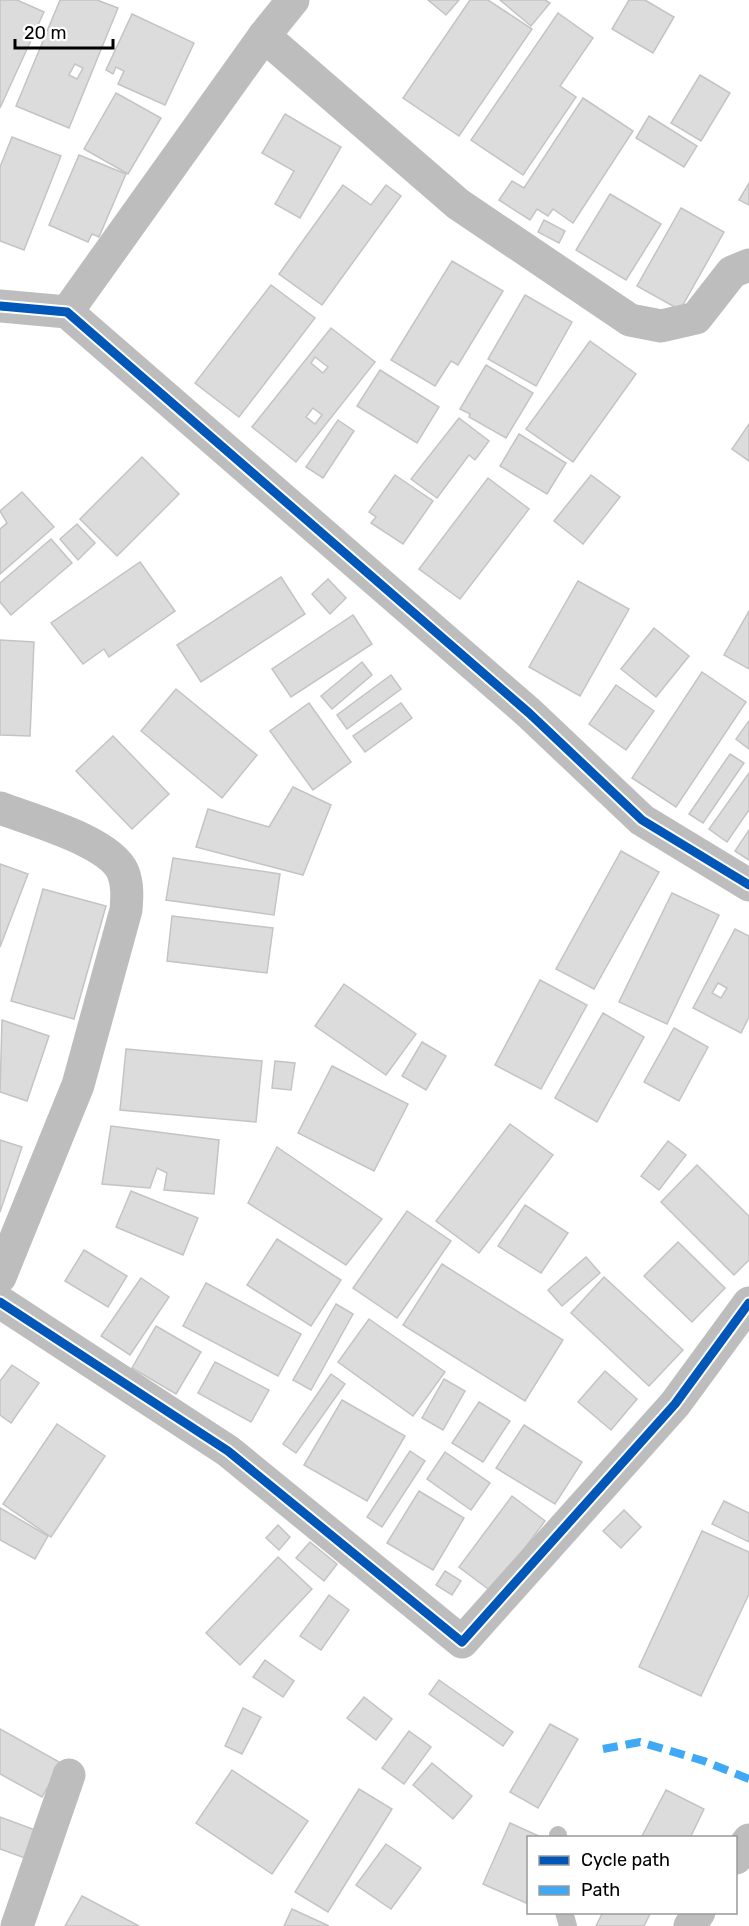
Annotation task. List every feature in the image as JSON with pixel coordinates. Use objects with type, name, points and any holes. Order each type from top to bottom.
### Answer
[{"type":"street","points":[[66,312],[264,36],[293,0]]},
{"type":"street","points":[[264,36],[458,204],[630,320],[661,326],[696,318],[732,272],[749,265]]},
{"type":"street","points":[[0,306],[66,312],[530,713],[642,820],[749,885]]},
{"type":"street","points":[[0,808],[92,844],[111,858],[123,871],[127,889],[126,910],[78,1084],[0,1277]]},
{"type":"street","points":[[0,1302],[228,1451],[462,1642],[675,1404],[749,1303]]},
{"type":"street","points":[[17,1926],[69,1776]]},
{"type":"street","points":[[737,1855],[749,1840]]},
{"type":"building","points":[[0,0],[17,0],[44,12],[0,108]]},
{"type":"building","points":[[60,0],[97,0],[118,8],[69,128],[16,106]],"holes":[[[75,64],[83,68],[77,79],[69,75]]]},
{"type":"building","points":[[428,0],[459,0],[446,15]]},
{"type":"building","points":[[470,0],[488,0],[532,29],[459,136],[403,98]]},
{"type":"building","points":[[500,0],[545,0],[550,3],[531,26]]},
{"type":"building","points":[[629,0],[645,0],[674,17],[653,53],[612,29]]},
{"type":"building","points":[[558,13],[593,38],[560,86],[576,97],[523,175],[471,140]]},
{"type":"building","points":[[132,14],[194,43],[165,105],[118,84],[124,71],[116,67],[113,74],[106,70]]},
{"type":"building","points":[[700,75],[730,93],[701,141],[671,123]]},
{"type":"building","points":[[116,93],[161,118],[128,174],[84,149]]},
{"type":"building","points":[[583,98],[633,131],[573,223],[553,209],[548,216],[537,209],[530,220],[499,200],[512,181],[524,188]]},
{"type":"building","points":[[285,114],[341,147],[300,218],[275,204],[294,171],[262,153]]},
{"type":"building","points":[[649,116],[697,146],[684,167],[636,138]]},
{"type":"building","points":[[12,137],[61,156],[24,250],[0,241],[0,167]]},
{"type":"building","points":[[79,155],[126,174],[99,237],[92,234],[88,242],[49,225]]},
{"type":"building","points":[[749,183],[749,205],[739,200]]},
{"type":"building","points":[[343,185],[371,205],[386,185],[401,196],[322,305],[279,274]]},
{"type":"building","points":[[610,194],[661,224],[626,280],[576,250]]},
{"type":"building","points":[[681,208],[724,232],[680,310],[637,286]]},
{"type":"building","points":[[544,220],[565,231],[559,243],[538,232]]},
{"type":"building","points":[[452,261],[503,291],[458,365],[451,361],[435,386],[391,360]]},
{"type":"building","points":[[271,285],[315,318],[239,417],[195,383]]},
{"type":"building","points":[[525,295],[572,322],[536,386],[488,359]]},
{"type":"building","points":[[331,328],[375,362],[296,462],[252,427]],"holes":[[[315,357],[328,367],[323,373],[311,363]],[[313,408],[322,415],[315,424],[306,417]]]},
{"type":"building","points":[[590,341],[636,374],[573,462],[526,429]]},
{"type":"building","points":[[486,365],[533,393],[506,438],[469,417],[470,414],[460,409]]},
{"type":"building","points":[[380,370],[439,407],[417,443],[357,406]]},
{"type":"building","points":[[459,418],[489,441],[475,460],[469,455],[437,498],[411,479]]},
{"type":"building","points":[[338,420],[354,431],[323,478],[306,467]]},
{"type":"building","points":[[749,424],[749,461],[732,449]]},
{"type":"building","points":[[519,434],[566,463],[547,494],[500,466]]},
{"type":"building","points":[[142,457],[179,494],[117,556],[80,519]]},
{"type":"building","points":[[395,475],[433,501],[403,544],[371,523],[376,517],[369,512]]},
{"type":"building","points":[[591,475],[620,497],[583,544],[554,521]]},
{"type":"building","points":[[488,478],[529,509],[460,599],[419,569]]},
{"type":"building","points":[[22,492],[54,527],[0,574],[0,529],[7,523],[0,511]]},
{"type":"building","points":[[77,524],[95,543],[78,560],[60,539]]},
{"type":"building","points":[[51,539],[72,563],[11,615],[0,602],[0,583]]},
{"type":"building","points":[[140,562],[175,611],[109,657],[104,649],[83,664],[51,623]]},
{"type":"building","points":[[281,577],[305,614],[201,682],[177,645]]},
{"type":"building","points":[[328,579],[346,598],[330,614],[312,594]]},
{"type":"building","points":[[578,581],[629,609],[580,696],[529,667]]},
{"type":"building","points":[[749,611],[749,669],[724,655]]},
{"type":"building","points":[[353,615],[372,644],[291,697],[272,669]]},
{"type":"building","points":[[654,628],[689,656],[656,697],[621,669]]},
{"type":"building","points":[[0,640],[34,642],[30,736],[0,735]]},
{"type":"building","points":[[362,662],[372,675],[332,709],[321,696]]},
{"type":"building","points":[[702,672],[746,702],[676,807],[632,778]]},
{"type":"building","points":[[391,675],[401,689],[347,729],[337,715]]},
{"type":"building","points":[[616,685],[654,711],[626,750],[589,724]]},
{"type":"building","points":[[176,689],[257,755],[222,798],[141,731]]},
{"type":"building","points":[[309,703],[351,762],[313,790],[270,731]]},
{"type":"building","points":[[401,703],[412,718],[365,752],[353,736]]},
{"type":"building","points":[[749,721],[749,749],[736,739]]},
{"type":"building","points":[[113,736],[169,794],[132,829],[76,771]]},
{"type":"building","points":[[730,754],[744,763],[703,823],[689,814]]},
{"type":"building","points":[[749,773],[749,810],[727,842],[709,829]]},
{"type":"building","points":[[293,787],[331,805],[303,875],[196,847],[208,809],[269,827]]},
{"type":"building","points":[[749,830],[749,860],[735,851]]},
{"type":"building","points":[[621,851],[659,872],[594,989],[556,969]]},
{"type":"building","points":[[173,858],[280,874],[274,915],[166,900]]},
{"type":"building","points":[[0,864],[28,874],[0,947]]},
{"type":"building","points":[[43,889],[106,906],[74,1019],[11,1001]]},
{"type":"building","points":[[672,893],[719,915],[667,1024],[619,1002]]},
{"type":"building","points":[[172,916],[273,928],[267,973],[167,961]]},
{"type":"building","points":[[735,929],[749,936],[749,1017],[741,1033],[693,1008]],"holes":[[[718,983],[727,988],[721,998],[712,993]]]},
{"type":"building","points":[[540,980],[587,1005],[541,1089],[495,1065]]},
{"type":"building","points":[[344,984],[416,1034],[386,1075],[315,1026]]},
{"type":"building","points":[[603,1013],[644,1037],[597,1122],[555,1098]]},
{"type":"building","points":[[2,1020],[49,1036],[27,1101],[0,1092]]},
{"type":"building","points":[[674,1028],[708,1047],[679,1101],[644,1082]]},
{"type":"building","points":[[422,1042],[446,1056],[426,1090],[402,1076]]},
{"type":"building","points":[[126,1049],[262,1061],[256,1122],[120,1110]]},
{"type":"building","points":[[275,1061],[295,1063],[291,1090],[272,1088]]},
{"type":"building","points":[[332,1066],[408,1104],[374,1171],[298,1133]]},
{"type":"building","points":[[510,1124],[553,1155],[479,1253],[436,1221]]},
{"type":"building","points":[[111,1126],[219,1140],[214,1194],[164,1190],[167,1173],[157,1168],[150,1188],[102,1184]]},
{"type":"building","points":[[0,1140],[22,1147],[0,1212]]},
{"type":"building","points":[[668,1141],[686,1155],[659,1190],[641,1176]]},
{"type":"building","points":[[277,1147],[382,1219],[346,1265],[248,1203]]},
{"type":"building","points":[[697,1165],[749,1216],[749,1260],[734,1275],[661,1202]]},
{"type":"building","points":[[131,1191],[198,1218],[183,1255],[116,1227]]},
{"type":"building","points":[[525,1205],[568,1233],[541,1273],[498,1246]]},
{"type":"building","points":[[407,1211],[451,1241],[397,1318],[353,1288]]},
{"type":"building","points":[[277,1239],[341,1280],[311,1326],[247,1285]]},
{"type":"building","points":[[678,1242],[725,1288],[692,1322],[644,1276]]},
{"type":"building","points":[[84,1250],[127,1276],[108,1307],[65,1281]]},
{"type":"building","points":[[586,1257],[600,1273],[562,1306],[548,1290]]},
{"type":"building","points":[[442,1264],[563,1340],[525,1401],[403,1325]]},
{"type":"building","points":[[604,1277],[683,1350],[649,1386],[571,1313]]},
{"type":"building","points":[[141,1278],[169,1297],[130,1355],[101,1336]]},
{"type":"building","points":[[206,1283],[301,1334],[278,1376],[183,1326]]},
{"type":"building","points":[[336,1304],[353,1314],[311,1390],[293,1380]]},
{"type":"building","points":[[369,1319],[445,1372],[413,1416],[338,1362]]},
{"type":"building","points":[[156,1326],[201,1352],[176,1394],[132,1368]]},
{"type":"building","points":[[215,1362],[269,1390],[251,1422],[198,1393]]},
{"type":"building","points":[[12,1365],[39,1383],[11,1423],[0,1415],[0,1381]]},
{"type":"building","points":[[605,1371],[637,1399],[611,1430],[578,1402]]},
{"type":"building","points":[[331,1374],[345,1384],[296,1453],[283,1444]]},
{"type":"building","points":[[444,1379],[465,1391],[443,1430],[422,1418]]},
{"type":"building","points":[[342,1400],[405,1436],[367,1501],[304,1465]]},
{"type":"building","points":[[479,1402],[510,1421],[483,1462],[452,1443]]},
{"type":"building","points":[[57,1424],[105,1456],[51,1537],[3,1504]]},
{"type":"building","points":[[524,1425],[582,1462],[555,1504],[496,1468]]},
{"type":"building","points":[[410,1451],[425,1461],[382,1527],[367,1517]]},
{"type":"building","points":[[445,1452],[490,1483],[471,1510],[427,1479]]},
{"type":"building","points":[[419,1491],[464,1518],[433,1570],[387,1543]]},
{"type":"building","points":[[512,1496],[545,1521],[492,1592],[459,1567]]},
{"type":"building","points":[[724,1501],[749,1513],[749,1542],[712,1524]]},
{"type":"building","points":[[0,1508],[48,1536],[35,1559],[0,1540]]},
{"type":"building","points":[[624,1510],[641,1527],[621,1548],[603,1531]]},
{"type":"building","points":[[278,1525],[290,1537],[279,1550],[266,1538]]},
{"type":"building","points":[[702,1531],[749,1552],[749,1594],[701,1696],[639,1667]]},
{"type":"building","points":[[310,1542],[337,1564],[324,1581],[296,1558]]},
{"type":"building","points":[[278,1557],[312,1589],[240,1665],[206,1633]]},
{"type":"building","points":[[445,1571],[461,1581],[452,1595],[436,1585]]},
{"type":"building","points":[[329,1595],[349,1610],[321,1650],[300,1636]]},
{"type":"building","points":[[265,1660],[294,1681],[283,1697],[253,1677]]},
{"type":"building","points":[[439,1680],[513,1732],[503,1746],[429,1694]]},
{"type":"building","points":[[364,1697],[392,1719],[376,1740],[347,1718]]},
{"type":"building","points":[[243,1708],[261,1717],[242,1754],[225,1746]]},
{"type":"building","points":[[550,1724],[578,1739],[538,1808],[510,1792]]},
{"type":"building","points":[[0,1729],[61,1763],[42,1797],[0,1774]]},
{"type":"building","points":[[409,1731],[431,1747],[404,1784],[382,1768]]},
{"type":"building","points":[[432,1763],[472,1796],[453,1819],[413,1785]]},
{"type":"building","points":[[232,1770],[308,1821],[272,1874],[196,1823]]},
{"type":"building","points":[[359,1789],[392,1809],[328,1912],[295,1892]]},
{"type":"building","points":[[666,1790],[704,1809],[691,1836],[642,1836]]},
{"type":"building","points":[[0,1817],[35,1830],[25,1858],[0,1849]]},
{"type":"building","points":[[510,1823],[539,1836],[527,1836],[526,1903],[483,1884]]},
{"type":"building","points":[[386,1844],[421,1868],[391,1909],[356,1885]]},
{"type":"building","points":[[82,1896],[139,1926],[65,1926]]},
{"type":"building","points":[[292,1909],[329,1926],[284,1926]]},
{"type":"building","points":[[602,1914],[650,1914],[644,1926],[596,1926]]},
{"type":"marked path","points":[[603,1749],[640,1742],[704,1761],[749,1779]]},
{"type":"cycle path","points":[[0,306],[67,312],[529,713],[642,820],[749,885]]},
{"type":"cycle path","points":[[0,1302],[228,1451],[462,1642],[675,1404],[749,1303]]}]
